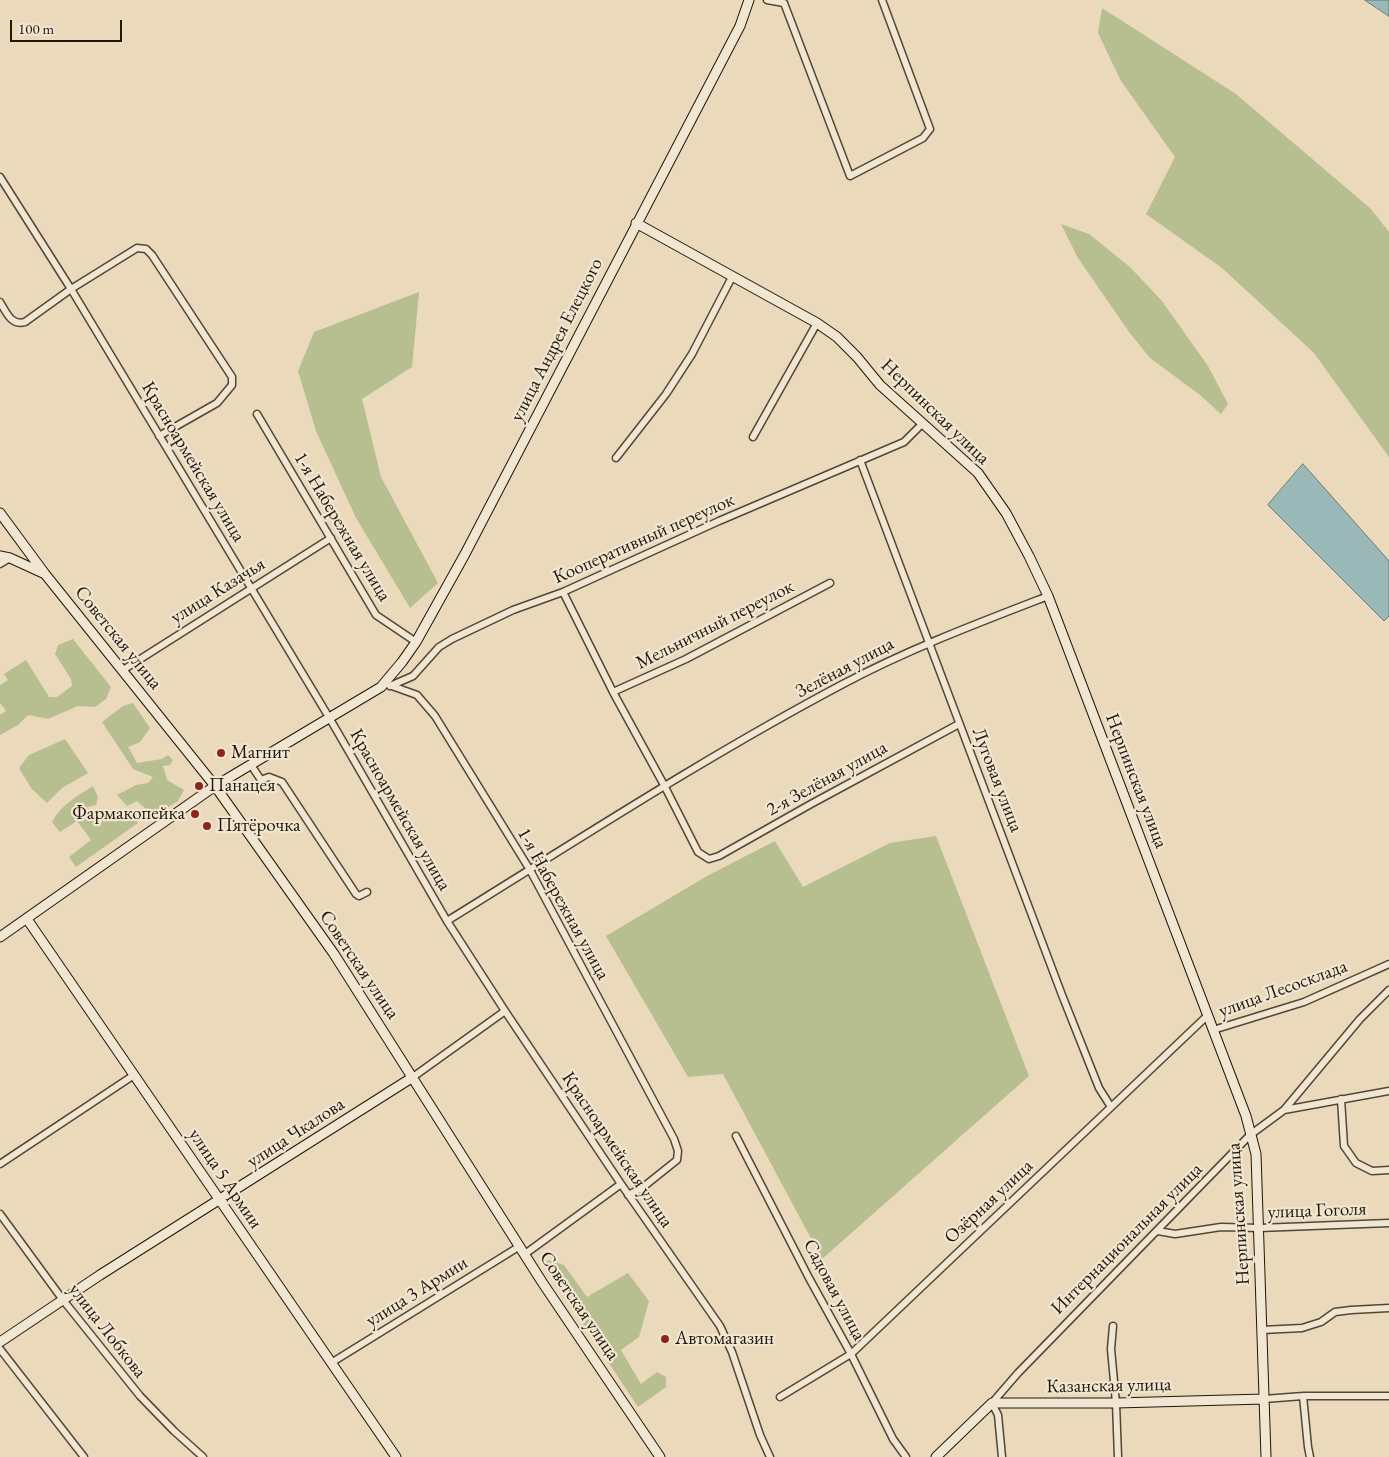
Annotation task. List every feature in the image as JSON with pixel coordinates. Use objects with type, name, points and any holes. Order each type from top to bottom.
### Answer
[{"type":"main road","name":"улица Андрея Елецкого","points":[[0,936],[27,919],[215,786],[381,687],[402,662],[416,642],[465,554],[740,26],[749,0]]},
{"type":"main road","name":"Нерпинская улица","points":[[636,223],[817,323],[837,337],[880,384],[953,449],[978,474],[1006,513],[1029,556],[1048,596],[1208,1015],[1246,1116],[1256,1154],[1266,1457]]},
{"type":"main road","name":"Советская улица","points":[[0,514],[215,786],[334,954],[522,1250],[660,1457]]},
{"type":"main road","points":[[0,556],[10,558],[46,574]]},
{"type":"main road","name":"улица 5 Армии","points":[[27,919],[396,1457]]},
{"type":"main road","name":"улица Чкалова","points":[[0,1342],[100,1275],[220,1201],[413,1077]]},
{"type":"main road","name":"Казанская улица","points":[[992,1404],[1264,1399]]},
{"type":"main road","points":[[936,1457],[992,1404]]},
{"type":"street","points":[[767,0],[784,3],[850,176],[923,138],[930,129],[882,0]]},
{"type":"street","name":"Красноармейская улица","points":[[0,177],[71,289],[330,719],[447,920],[628,1195],[720,1326],[732,1352],[760,1435],[770,1457]]},
{"type":"street","points":[[0,302],[14,322],[20,324],[37,315],[71,289],[137,248],[146,249],[152,255],[232,377],[232,385],[218,403],[159,436]]},
{"type":"street","points":[[616,458],[666,394],[692,354],[732,277]]},
{"type":"street","points":[[753,437],[817,323]]},
{"type":"street","name":"1-я Набережная улица","points":[[257,414],[376,615],[416,642]]},
{"type":"street","name":"Кооперативный переулок","points":[[381,687],[392,686],[412,676],[440,647],[452,639],[513,610],[563,592],[719,521],[904,442],[923,423]]},
{"type":"street","name":"Луговая улица","points":[[860,460],[1072,1020],[1099,1088],[1111,1107]]},
{"type":"street","name":"улица Казачья","points":[[123,670],[331,538]]},
{"type":"street","points":[[0,564],[10,558]]},
{"type":"street","name":"Мельничный переулок","points":[[613,692],[686,659],[830,583]]},
{"type":"street","points":[[563,592],[613,692],[664,785]]},
{"type":"street","name":"Зелёная улица","points":[[447,920],[664,785],[844,684],[930,642],[1048,596]]},
{"type":"street","name":"1-я Набережная улица","points":[[392,686],[417,696],[434,716],[530,870],[674,1139],[678,1152],[677,1160],[642,1188],[628,1195]]},
{"type":"street","name":"2-я Зелёная улица","points":[[664,785],[698,852],[709,859],[720,856],[811,804],[959,724]]},
{"type":"street","name":"Советская улица","points":[[252,765],[261,780],[269,777],[282,782],[356,894],[363,896],[368,892]]},
{"type":"street","name":"улица Лесосклада","points":[[1213,1030],[1304,1002],[1389,964]]},
{"type":"street","name":"Интернациональная улица","points":[[992,1404],[1018,1373],[1250,1135],[1284,1110],[1360,1019],[1389,990]]},
{"type":"street","name":"улица Чкалова","points":[[413,1077],[505,1010]]},
{"type":"street","name":"Озёрная улица","points":[[780,1397],[851,1354],[1208,1015]]},
{"type":"street","points":[[0,1164],[134,1075]]},
{"type":"street","points":[[1284,1110],[1389,1091]]},
{"type":"street","points":[[1341,1100],[1344,1146],[1356,1163],[1372,1171],[1389,1170]]},
{"type":"street","name":"Садовая улица","points":[[736,1136],[809,1278],[851,1354],[893,1439],[906,1457]]},
{"type":"street","name":"улица 3 Армии","points":[[331,1363],[522,1250],[621,1184]]},
{"type":"street","name":"улица Лобкова","points":[[0,1214],[63,1300],[140,1396],[174,1431],[204,1457]]},
{"type":"street","name":"улица Гоголя","points":[[1158,1231],[1175,1234],[1221,1227],[1258,1228],[1389,1223]]},
{"type":"street","points":[[1262,1330],[1302,1328],[1321,1322],[1335,1312],[1389,1308]]},
{"type":"street","points":[[1113,1326],[1111,1349],[1118,1457]]},
{"type":"street","points":[[0,1349],[84,1457]]},
{"type":"street","points":[[1303,1396],[1310,1457]]},
{"type":"street","name":"Казанская улица","points":[[1264,1399],[1303,1396],[1389,1396]]},
{"type":"street","points":[[992,1404],[998,1415],[1002,1457]]},
{"type":"green space","points":[[1102,8],[1236,94],[1371,209],[1389,232],[1389,457],[1314,353],[1222,268],[1146,214],[1175,157],[1121,81],[1098,33]]},
{"type":"green space","points":[[1061,224],[1089,234],[1130,267],[1162,301],[1208,366],[1228,404],[1221,414],[1200,395],[1150,358],[1129,332],[1078,258]]},
{"type":"green space","points":[[419,292],[412,367],[362,399],[381,477],[438,583],[410,608],[356,518],[316,431],[298,371],[314,332]]},
{"type":"green space","points":[[73,639],[111,687],[106,699],[95,707],[78,706],[48,719],[28,715],[18,725],[0,735],[0,715],[6,711],[0,703],[0,685],[8,680],[4,674],[26,660],[49,697],[57,697],[72,686],[71,679],[55,654],[58,645]]},
{"type":"green space","points":[[133,703],[150,728],[140,742],[128,747],[137,763],[162,759],[168,755],[173,760],[170,765],[163,766],[167,780],[184,790],[178,801],[154,816],[137,801],[127,806],[117,795],[136,785],[148,783],[153,777],[133,769],[102,722],[123,706]]},
{"type":"green space","points":[[65,739],[88,773],[62,788],[47,803],[31,788],[19,768],[29,755]]},
{"type":"green space","points":[[93,786],[98,797],[96,805],[87,807],[100,823],[119,809],[136,815],[138,823],[76,867],[69,857],[91,840],[77,821],[60,832],[52,822],[75,797]]},
{"type":"green space","points":[[936,836],[1029,1076],[822,1259],[723,1074],[688,1077],[606,936],[707,876],[775,841],[803,887],[890,843]]},
{"type":"green space","points":[[548,1260],[564,1265],[587,1297],[628,1273],[649,1301],[639,1337],[621,1350],[641,1384],[657,1372],[666,1377],[666,1387],[638,1407],[544,1265]]},
{"type":"water","points":[[1365,0],[1389,0],[1389,16]]},
{"type":"water","points":[[1303,464],[1389,561],[1389,616],[1384,621],[1268,505]]},
{"type":"place","name":"Магнит","points":[[221,753]]},
{"type":"place","name":"Панацея","points":[[199,786]]},
{"type":"place","name":"Фармакопейка","points":[[195,814]]},
{"type":"place","name":"Пятёрочка","points":[[207,826]]},
{"type":"place","name":"Автомагазин","points":[[665,1339]]}]
